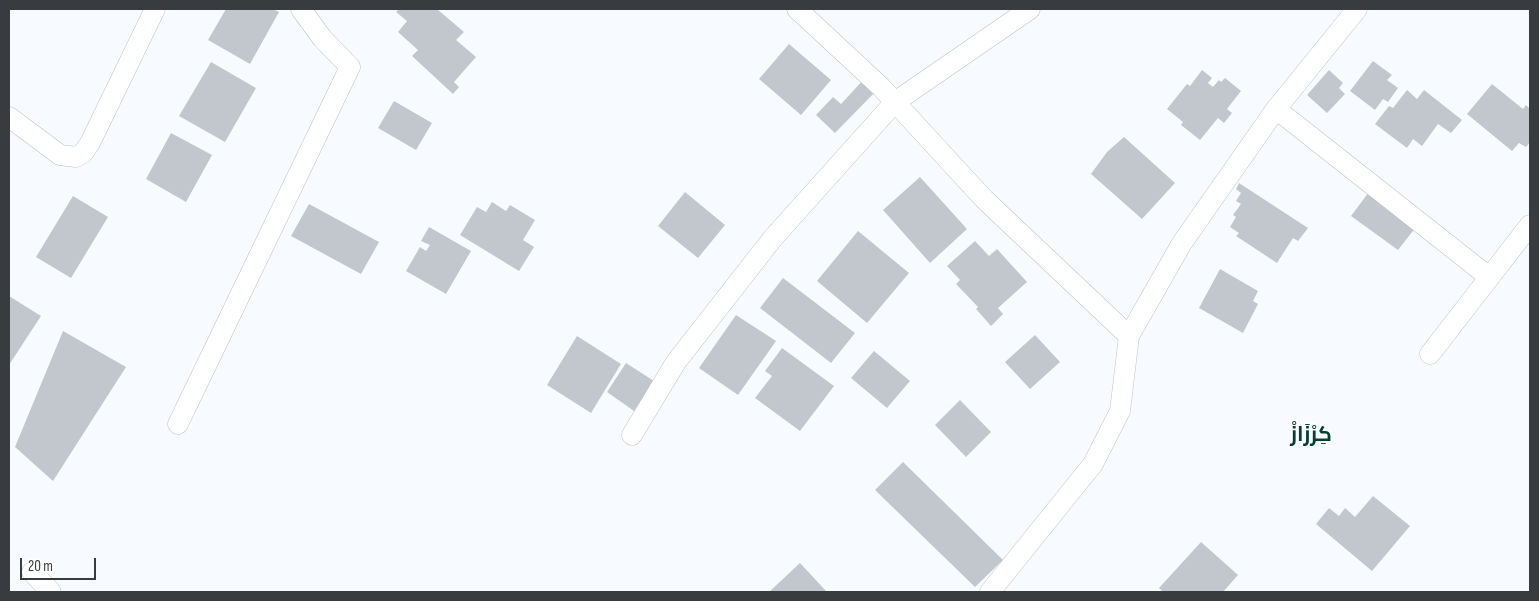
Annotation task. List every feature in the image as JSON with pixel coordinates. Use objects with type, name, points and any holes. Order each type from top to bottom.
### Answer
[{"type":"street","points":[[9,117],[60,155],[76,157],[83,153],[90,143],[155,9]]},
{"type":"street","points":[[178,424],[350,67],[322,38],[301,9]]},
{"type":"street","points":[[797,9],[881,87],[984,199],[1129,336]]},
{"type":"street","points":[[632,435],[676,362],[772,238],[895,102],[1030,9]]},
{"type":"street","points":[[990,592],[1092,464],[1120,411],[1129,336],[1182,243],[1276,109],[1357,9]]},
{"type":"street","points":[[1276,109],[1489,277]]},
{"type":"street","points":[[1430,354],[1530,225]]},
{"type":"street","points":[[32,572],[51,592]]},
{"type":"building","points":[[226,9],[273,9],[279,12],[250,64],[208,40]]},
{"type":"building","points":[[399,9],[437,9],[464,32],[456,40],[476,57],[454,82],[459,87],[453,94],[412,56],[418,50],[398,32],[407,21],[396,12]]},
{"type":"building","points":[[789,44],[831,80],[801,115],[759,79]]},
{"type":"building","points":[[1373,61],[1392,75],[1387,80],[1398,88],[1388,102],[1383,99],[1375,110],[1350,91]]},
{"type":"building","points":[[211,62],[256,88],[225,142],[179,116]]},
{"type":"building","points":[[1202,70],[1212,78],[1208,83],[1213,87],[1219,80],[1221,82],[1225,78],[1241,91],[1227,109],[1232,113],[1224,123],[1218,118],[1200,140],[1181,125],[1183,122],[1167,109],[1187,84],[1190,86]]},
{"type":"building","points":[[1329,70],[1343,83],[1339,88],[1345,94],[1327,113],[1307,95]]},
{"type":"building","points":[[865,78],[877,90],[835,133],[816,115],[833,97],[841,104]]},
{"type":"building","points":[[1492,84],[1523,109],[1526,105],[1530,109],[1530,142],[1526,147],[1519,143],[1512,151],[1467,114]]},
{"type":"building","points":[[1407,90],[1417,99],[1424,90],[1462,120],[1451,133],[1438,124],[1422,146],[1413,139],[1407,148],[1375,124],[1389,106],[1393,108]]},
{"type":"building","points":[[394,101],[432,123],[416,150],[378,128]]},
{"type":"building","points":[[171,133],[212,155],[186,202],[146,179]]},
{"type":"building","points":[[1124,137],[1175,183],[1142,219],[1091,174],[1107,152]]},
{"type":"building","points":[[920,177],[967,229],[930,263],[883,210]]},
{"type":"building","points":[[1239,183],[1308,228],[1298,241],[1293,238],[1277,263],[1236,236],[1239,233],[1230,227],[1236,217],[1233,215],[1241,204],[1236,201],[1241,193],[1236,189]]},
{"type":"building","points":[[685,192],[725,225],[698,258],[658,226]]},
{"type":"building","points":[[1369,192],[1416,227],[1398,250],[1351,216]]},
{"type":"building","points":[[73,196],[108,217],[71,278],[36,257]]},
{"type":"building","points":[[492,202],[506,211],[510,205],[535,220],[523,240],[534,247],[519,271],[460,235],[477,207],[486,212]]},
{"type":"building","points":[[309,204],[379,242],[361,274],[291,236]]},
{"type":"building","points":[[429,227],[471,251],[446,294],[406,271],[420,247],[426,251],[430,245],[421,241]]},
{"type":"building","points":[[858,231],[909,273],[867,323],[817,281]]},
{"type":"building","points":[[975,241],[989,256],[997,249],[1027,282],[998,308],[1003,314],[991,326],[976,309],[978,307],[956,284],[960,280],[947,266]]},
{"type":"building","points":[[1220,269],[1258,291],[1253,301],[1258,304],[1243,333],[1199,308]]},
{"type":"building","points":[[783,278],[855,333],[831,363],[760,308]]},
{"type":"building","points":[[9,296],[41,316],[9,365]]},
{"type":"building","points":[[736,315],[776,341],[738,395],[699,368]]},
{"type":"building","points":[[63,331],[126,367],[53,481],[15,447]]},
{"type":"building","points":[[1035,335],[1060,362],[1030,389],[1005,362]]},
{"type":"building","points":[[577,336],[621,364],[591,413],[547,385]]},
{"type":"building","points":[[782,348],[834,386],[800,431],[755,398],[772,376],[765,371]]},
{"type":"building","points":[[874,351],[910,381],[887,408],[851,378]]},
{"type":"building","points":[[626,363],[654,381],[634,411],[607,392]]},
{"type":"building","points":[[960,400],[991,432],[966,457],[935,425]]},
{"type":"building","points":[[903,462],[1003,560],[975,587],[875,490]]},
{"type":"building","points":[[1373,496],[1410,526],[1372,571],[1316,524],[1329,508],[1339,516],[1345,508],[1355,517]]},
{"type":"building","points":[[1201,542],[1238,575],[1223,592],[1163,592],[1159,588]]},
{"type":"building","points":[[800,563],[827,592],[769,592]]},
{"type":"district","name":"كِرْزَازْ","points":[[1311,436]]}]
